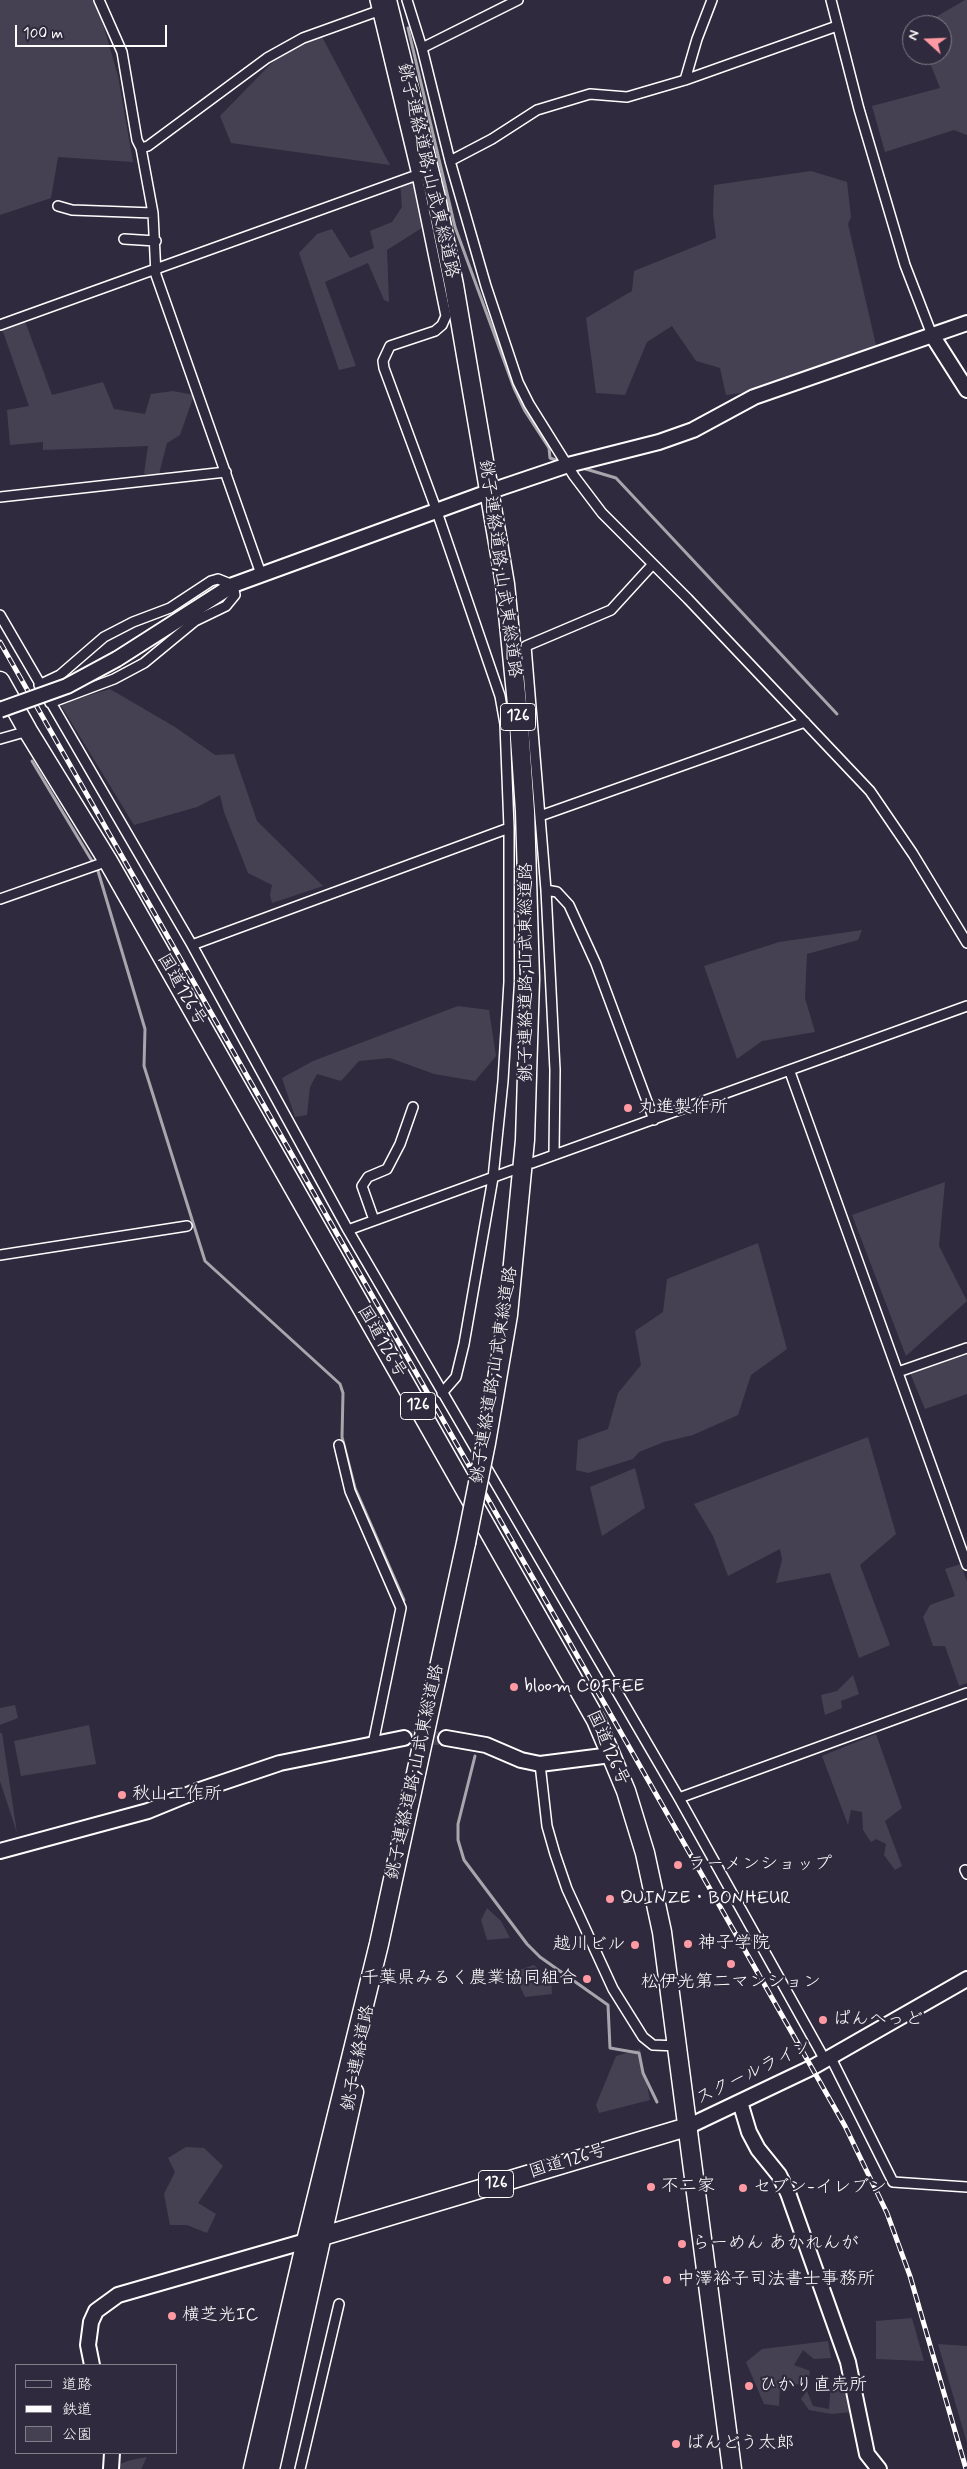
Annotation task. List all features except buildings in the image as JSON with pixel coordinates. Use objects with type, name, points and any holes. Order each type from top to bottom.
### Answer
[{"type":"highway","name":"銚子連絡道路;山武東総道路","points":[[379,1944],[466,1543],[486,1443],[508,1315],[525,1140],[530,979],[519,724],[505,584],[491,491],[436,198],[383,6]]},
{"type":"highway","name":"国道126号","points":[[0,681],[98,865],[596,1720],[612,1754],[626,1791],[654,1894],[678,2046],[732,2469]]},
{"type":"highway","name":"銚子連絡道路","points":[[314,2238],[379,1944]]},
{"type":"highway","name":"国道126号","points":[[314,2238],[687,2126]]},
{"type":"highway","name":"126","points":[[253,2469],[314,2238]]},
{"type":"highway","name":"126","points":[[270,2469],[314,2238]]},
{"type":"street","points":[[99,0],[122,52],[137,140],[141,148],[153,213],[156,269],[261,574]]},
{"type":"street","points":[[375,0],[383,6],[446,316],[442,326],[435,331],[390,346],[383,361],[500,696],[505,724],[509,828],[509,982],[503,1081],[493,1178],[464,1344],[456,1377],[442,1393]]},
{"type":"street","points":[[407,0],[422,48],[450,161],[486,286],[518,382],[540,424],[602,513],[870,791],[913,854],[967,943]]},
{"type":"street","points":[[422,48],[518,0]]},
{"type":"street","points":[[685,80],[697,39],[712,0]]},
{"type":"street","points":[[831,0],[905,265],[932,335],[967,390]]},
{"type":"street","points":[[141,148],[148,146],[274,54],[303,38],[383,6]]},
{"type":"street","points":[[450,161],[492,140],[537,110],[590,94],[627,97],[685,80],[837,26]]},
{"type":"street","points":[[0,325],[417,175]]},
{"type":"street","points":[[58,206],[72,210],[153,213]]},
{"type":"street","points":[[124,239],[156,241]]},
{"type":"street","points":[[0,710],[66,686],[117,659],[233,585],[436,509],[568,465],[659,442],[694,430],[754,397],[967,323]]},
{"type":"street","points":[[0,497],[226,472]]},
{"type":"street","points":[[554,1154],[554,1052],[546,890],[526,646],[611,610],[653,564]]},
{"type":"street","points":[[39,685],[60,675],[104,636],[133,622],[170,608],[211,581],[218,579],[233,585]]},
{"type":"street","points":[[50,703],[114,679],[144,663],[195,622],[226,606],[235,595],[233,585]]},
{"type":"street","points":[[0,615],[39,685],[192,944],[348,1230],[680,1798],[828,2058],[892,2182],[967,2187]]},
{"type":"street","points":[[540,816],[805,722]]},
{"type":"street","points":[[0,739],[28,731]]},
{"type":"street","points":[[192,944],[509,828]]},
{"type":"street","points":[[0,899],[98,865]]},
{"type":"street","points":[[546,890],[558,892],[569,905],[596,964],[654,1120]]},
{"type":"street","points":[[532,1164],[554,1154],[790,1072],[967,1006]]},
{"type":"street","points":[[790,1072],[967,1565]]},
{"type":"street","points":[[374,1220],[362,1186],[368,1177],[387,1169],[400,1144],[414,1107]]},
{"type":"street","points":[[348,1230],[513,1170]]},
{"type":"street","points":[[0,1255],[187,1226]]},
{"type":"street","points":[[898,1372],[967,1348]]},
{"type":"street","points":[[339,1444],[350,1491],[401,1608],[373,1744]]},
{"type":"street","points":[[680,1798],[967,1693]]},
{"type":"street","points":[[0,1851],[148,1811],[197,1791],[280,1763],[404,1738]]},
{"type":"street","points":[[446,1738],[486,1745],[521,1760],[540,1764],[612,1754]]},
{"type":"street","points":[[540,1764],[547,1826],[555,1854],[567,1889],[613,1989],[643,2037],[653,2045],[678,2046]]},
{"type":"street","name":"スクールライン","points":[[687,2126],[828,2058],[967,1979]]},
{"type":"street","points":[[740,2102],[749,2132],[758,2149],[779,2175],[788,2193],[848,2362],[867,2454],[879,2469]]},
{"type":"street","points":[[92,2364],[88,2345],[91,2322],[96,2311],[118,2295],[314,2238]]},
{"type":"street","points":[[300,2469],[339,2304]]},
{"type":"street","points":[[111,2469],[112,2454]]},
{"type":"green space","points":[[0,0],[96,0],[118,76],[133,162],[58,157],[51,198],[0,215]]},
{"type":"green space","points":[[967,0],[967,135],[954,130],[885,152],[872,106],[940,88],[931,65],[952,65],[952,15],[939,15]]},
{"type":"green space","points":[[302,32],[321,35],[390,165],[231,143],[220,116]]},
{"type":"green space","points":[[811,171],[847,182],[851,217],[848,224],[876,345],[755,391],[726,395],[720,368],[696,361],[672,326],[647,342],[625,395],[596,393],[586,318],[632,291],[634,271],[716,238],[713,214],[714,185]]},
{"type":"green space","points":[[427,175],[436,219],[387,250],[389,302],[384,300],[368,263],[325,282],[356,366],[339,370],[299,253],[317,234],[332,229],[350,258],[374,248],[370,231],[392,222],[402,207],[400,182]]},
{"type":"green space","points":[[25,321],[52,395],[103,382],[114,409],[145,414],[151,394],[173,391],[194,395],[180,435],[167,443],[159,474],[144,474],[148,446],[43,450],[43,442],[10,445],[7,410],[29,406],[2,329]]},
{"type":"green space","points":[[110,689],[175,727],[215,755],[234,754],[257,821],[323,886],[272,903],[270,895],[272,885],[248,873],[224,812],[220,795],[197,807],[134,825],[60,704]]},
{"type":"green space","points":[[862,930],[858,940],[807,954],[805,998],[815,1032],[762,1041],[737,1059],[704,966],[779,942]]},
{"type":"green space","points":[[458,1006],[489,1010],[496,1056],[475,1081],[434,1074],[390,1058],[359,1061],[341,1081],[317,1074],[310,1087],[307,1115],[295,1117],[282,1078],[313,1061]]},
{"type":"green space","points":[[945,1182],[939,1246],[967,1301],[906,1356],[852,1215]]},
{"type":"green space","points":[[758,1243],[787,1349],[751,1375],[738,1415],[693,1435],[664,1442],[639,1452],[633,1459],[588,1473],[576,1470],[578,1440],[608,1429],[618,1393],[641,1365],[635,1331],[663,1312],[667,1279]]},
{"type":"green space","points":[[967,1347],[967,1394],[925,1409],[908,1368]]},
{"type":"green space","points":[[868,1437],[896,1534],[860,1565],[890,1645],[859,1658],[830,1573],[776,1583],[782,1560],[780,1549],[728,1576],[713,1536],[694,1504]]},
{"type":"green space","points":[[635,1468],[645,1508],[602,1536],[590,1487]]},
{"type":"green space","points":[[961,1564],[967,1582],[967,1683],[959,1686],[945,1646],[933,1646],[923,1617],[930,1605],[955,1596],[945,1569]]},
{"type":"green space","points":[[853,1675],[859,1694],[841,1701],[842,1708],[825,1715],[821,1695],[837,1691]]},
{"type":"green space","points":[[15,1705],[18,1718],[0,1725],[0,1708]]},
{"type":"green space","points":[[89,1725],[96,1764],[21,1776],[14,1741]]},
{"type":"green space","points":[[0,1733],[2,1733],[17,1833],[0,1781]]},
{"type":"green space","points":[[876,1734],[902,1808],[885,1821],[902,1866],[895,1870],[884,1855],[886,1844],[876,1839],[871,1842],[863,1830],[862,1812],[851,1810],[848,1825],[822,1756]]},
{"type":"green space","points":[[487,1908],[501,1921],[510,1938],[487,1940],[481,1920]]},
{"type":"green space","points":[[534,1965],[551,1978],[552,1994],[525,1997],[513,1972]]},
{"type":"green space","points":[[640,2049],[650,2100],[599,2113],[596,2105],[616,2056]]},
{"type":"green space","points":[[186,2147],[204,2148],[223,2166],[198,2203],[216,2214],[207,2233],[187,2225],[170,2225],[164,2194],[175,2172],[168,2158]]},
{"type":"green space","points":[[912,2318],[924,2361],[876,2359],[876,2321]]},
{"type":"green space","points":[[828,2341],[831,2358],[814,2359],[803,2350],[794,2365],[810,2371],[808,2383],[780,2386],[779,2406],[764,2404],[746,2362],[762,2349]]},
{"type":"green space","points":[[938,2344],[967,2346],[967,2443]]},
{"type":"green space","points":[[841,2379],[852,2412],[832,2414],[809,2410],[801,2399],[807,2391],[813,2406],[829,2409],[831,2383]]},
{"type":"green space","points":[[147,2457],[141,2469],[116,2469],[117,2465]]},
{"type":"waterway","points":[[408,28],[455,227],[514,388],[525,411],[549,448],[550,458],[561,462]]},
{"type":"waterway","points":[[579,467],[616,478],[837,714]]},
{"type":"waterway","points":[[32,761],[98,871],[145,1029],[144,1066],[205,1261],[340,1384],[343,1393],[342,1437],[355,1488],[404,1600]]},
{"type":"waterway","points":[[475,1756],[458,1824],[458,1840],[464,1860],[527,1944],[540,1957],[608,2005],[610,2048],[639,2053],[643,2073],[657,2102]]},
{"type":"tunnel","points":[[404,1738],[446,1738]]},
{"type":"railway","points":[[0,642],[845,2126],[887,2213],[910,2276],[966,2469]]},
{"type":"place","name":"丸進製作所","points":[[628,1108]]},
{"type":"place","name":"bloom COFFEE","points":[[514,1687]]},
{"type":"place","name":"秋山工作所","points":[[122,1795]]},
{"type":"place","name":"ラーメンショップ","points":[[678,1865]]},
{"type":"place","name":"QUINZE・BONHEUR","points":[[610,1899]]},
{"type":"place","name":"神子学院","points":[[688,1944]]},
{"type":"place","name":"越川ビル","points":[[635,1945]]},
{"type":"place","name":"松伊光第二マンション","points":[[731,1964]]},
{"type":"place","name":"千葉県みるく農業協同組合","points":[[587,1979]]},
{"type":"place","name":"ぱんへっど","points":[[823,2020]]},
{"type":"place","name":"不二家","points":[[651,2187]]},
{"type":"place","name":"セブン-イレブン","points":[[743,2188]]},
{"type":"place","name":"らーめん あかれんが","points":[[682,2244]]},
{"type":"place","name":"中澤裕子司法書士事務所","points":[[667,2280]]},
{"type":"place","name":"横芝光IC","points":[[172,2316]]},
{"type":"place","name":"ひかり直売所","points":[[749,2386]]},
{"type":"place","name":"ばんどう太郎","points":[[676,2444]]}]
